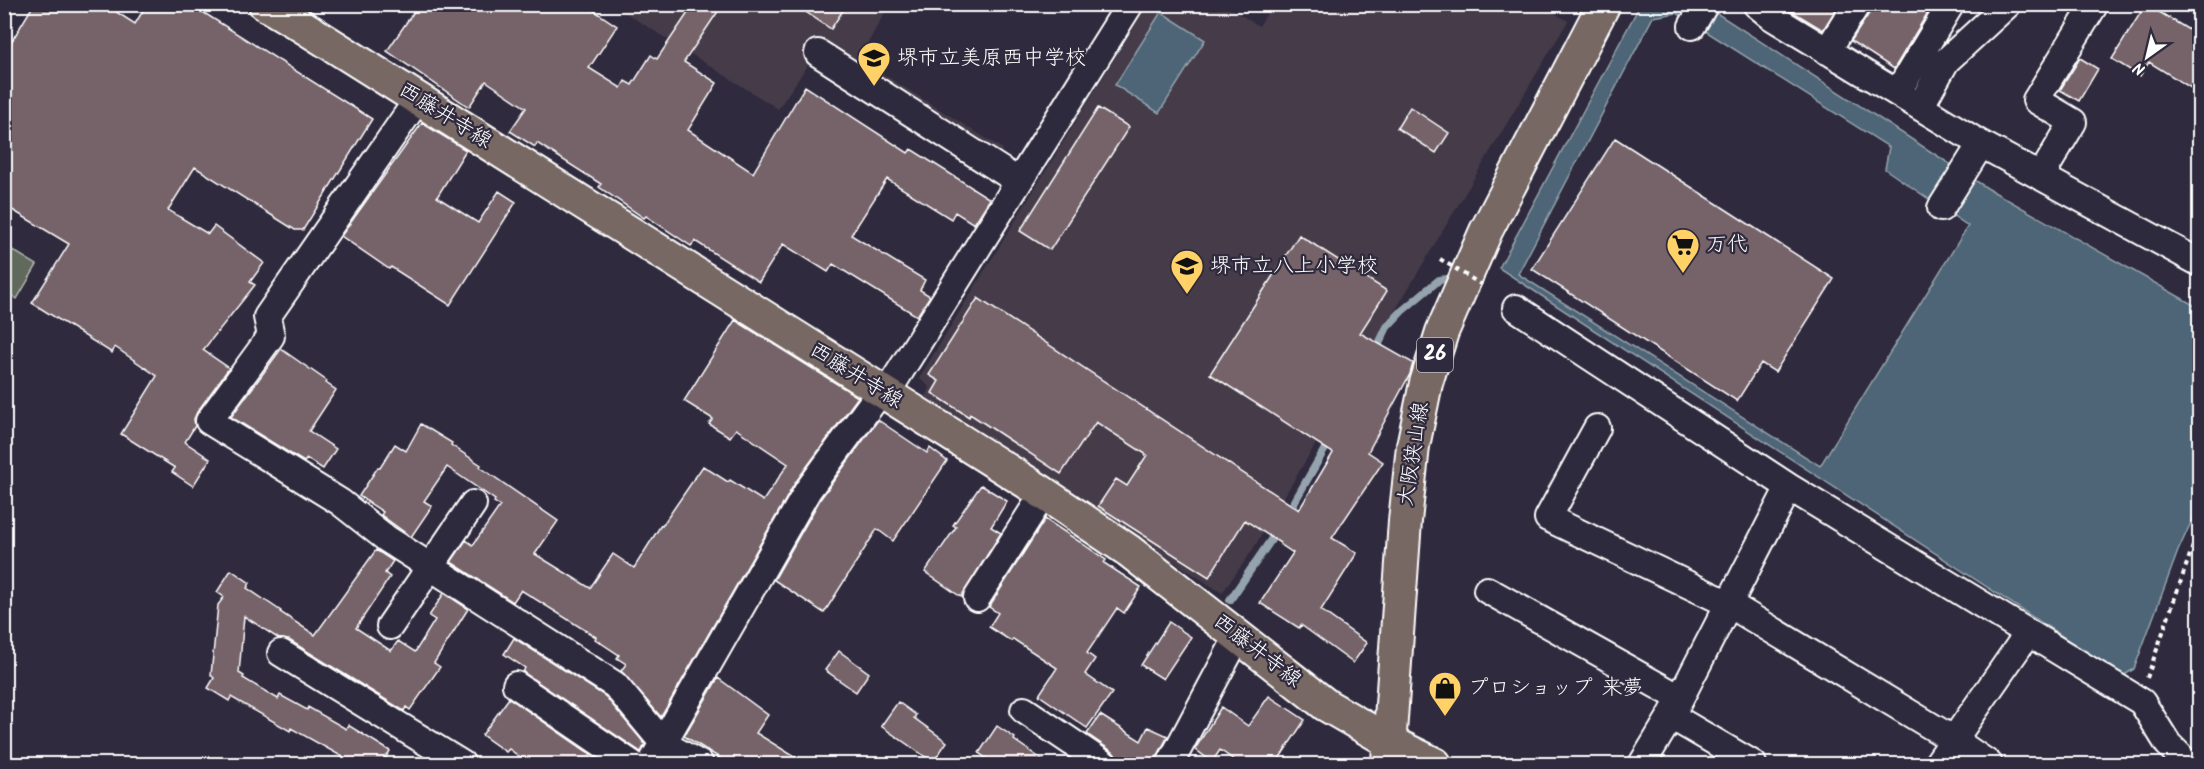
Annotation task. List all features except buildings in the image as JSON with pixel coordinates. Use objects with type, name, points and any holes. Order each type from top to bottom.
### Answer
[{"type":"main road","name":"西藤井寺線","points":[[265,4],[1044,493],[1129,551],[1389,753],[1435,765]]},
{"type":"main road","name":"大阪狭山線","points":[[1389,753],[1405,521],[1413,446],[1426,383],[1442,332],[1486,231],[1604,4]]},
{"type":"street","points":[[657,754],[808,490],[883,393],[1130,4]]},
{"type":"street","points":[[1756,4],[1772,17],[1982,144],[2199,262]]},
{"type":"street","points":[[1827,51],[1857,4]]},
{"type":"street","points":[[1897,93],[1950,4]]},
{"type":"street","points":[[1920,107],[1946,62],[2008,4]]},
{"type":"street","points":[[2041,176],[2073,122],[2036,100],[2095,4]]},
{"type":"street","points":[[818,53],[1018,181]]},
{"type":"street","points":[[418,99],[267,317],[271,336],[209,421],[340,502],[387,539],[615,685],[657,754],[700,765]]},
{"type":"street","points":[[1941,208],[1982,144]]},
{"type":"street","points":[[1516,308],[1789,487],[2142,702],[2168,744],[2188,765]]},
{"type":"street","points":[[1597,428],[1548,518],[1729,604],[1954,740],[1989,765]]},
{"type":"street","points":[[1642,765],[1676,707],[1789,487]]},
{"type":"street","points":[[976,598],[1044,493]]},
{"type":"street","points":[[390,626],[473,504]]},
{"type":"street","points":[[1486,590],[1676,707],[1753,765]]},
{"type":"street","points":[[1936,765],[2028,633]]},
{"type":"street","points":[[1170,765],[1238,636]]},
{"type":"street","points":[[281,653],[462,765]]},
{"type":"street","points":[[516,685],[632,765]]},
{"type":"street","points":[[1024,710],[1104,765]]},
{"type":"path","points":[[1440,259],[1485,287]]},
{"type":"path","points":[[2142,702],[2149,670],[2199,526]]},
{"type":"shaded area","name":"堺市立八上小学校","points":[[1273,4],[1541,5],[1568,21],[1250,554],[1222,593],[924,400],[930,388],[919,378],[1147,5],[1225,5],[1259,26]]},
{"type":"shaded area","name":"堺市立美原西中学校","points":[[613,5],[889,5],[859,59],[1003,149],[988,176],[808,65],[778,109]]},
{"type":"green space","points":[[4,245],[37,265],[17,299],[5,291]]},
{"type":"water","points":[[1640,5],[1704,5],[1987,188],[2199,308],[2199,505],[2178,551],[2134,669],[2123,676],[1499,268]],"holes":[[[1677,13],[1889,147],[1885,169],[1968,226],[1820,466],[1518,274],[1653,17]]]},
{"type":"water","points":[[1161,12],[1205,40],[1159,113],[1115,85]]},
{"type":"waterway","points":[[1375,352],[1387,327],[1402,311],[1439,280],[1448,279]]},
{"type":"waterway","points":[[1288,513],[1330,440]]},
{"type":"waterway","points":[[1230,600],[1277,531]]},
{"type":"place","name":"堺市立美原西中学校","points":[[874,87]]},
{"type":"place","name":"万代","points":[[1683,274]]},
{"type":"place","name":"堺市立八上小学校","points":[[1187,295]]},
{"type":"place","name":"プロショップ 来夢","points":[[1445,717]]}]
